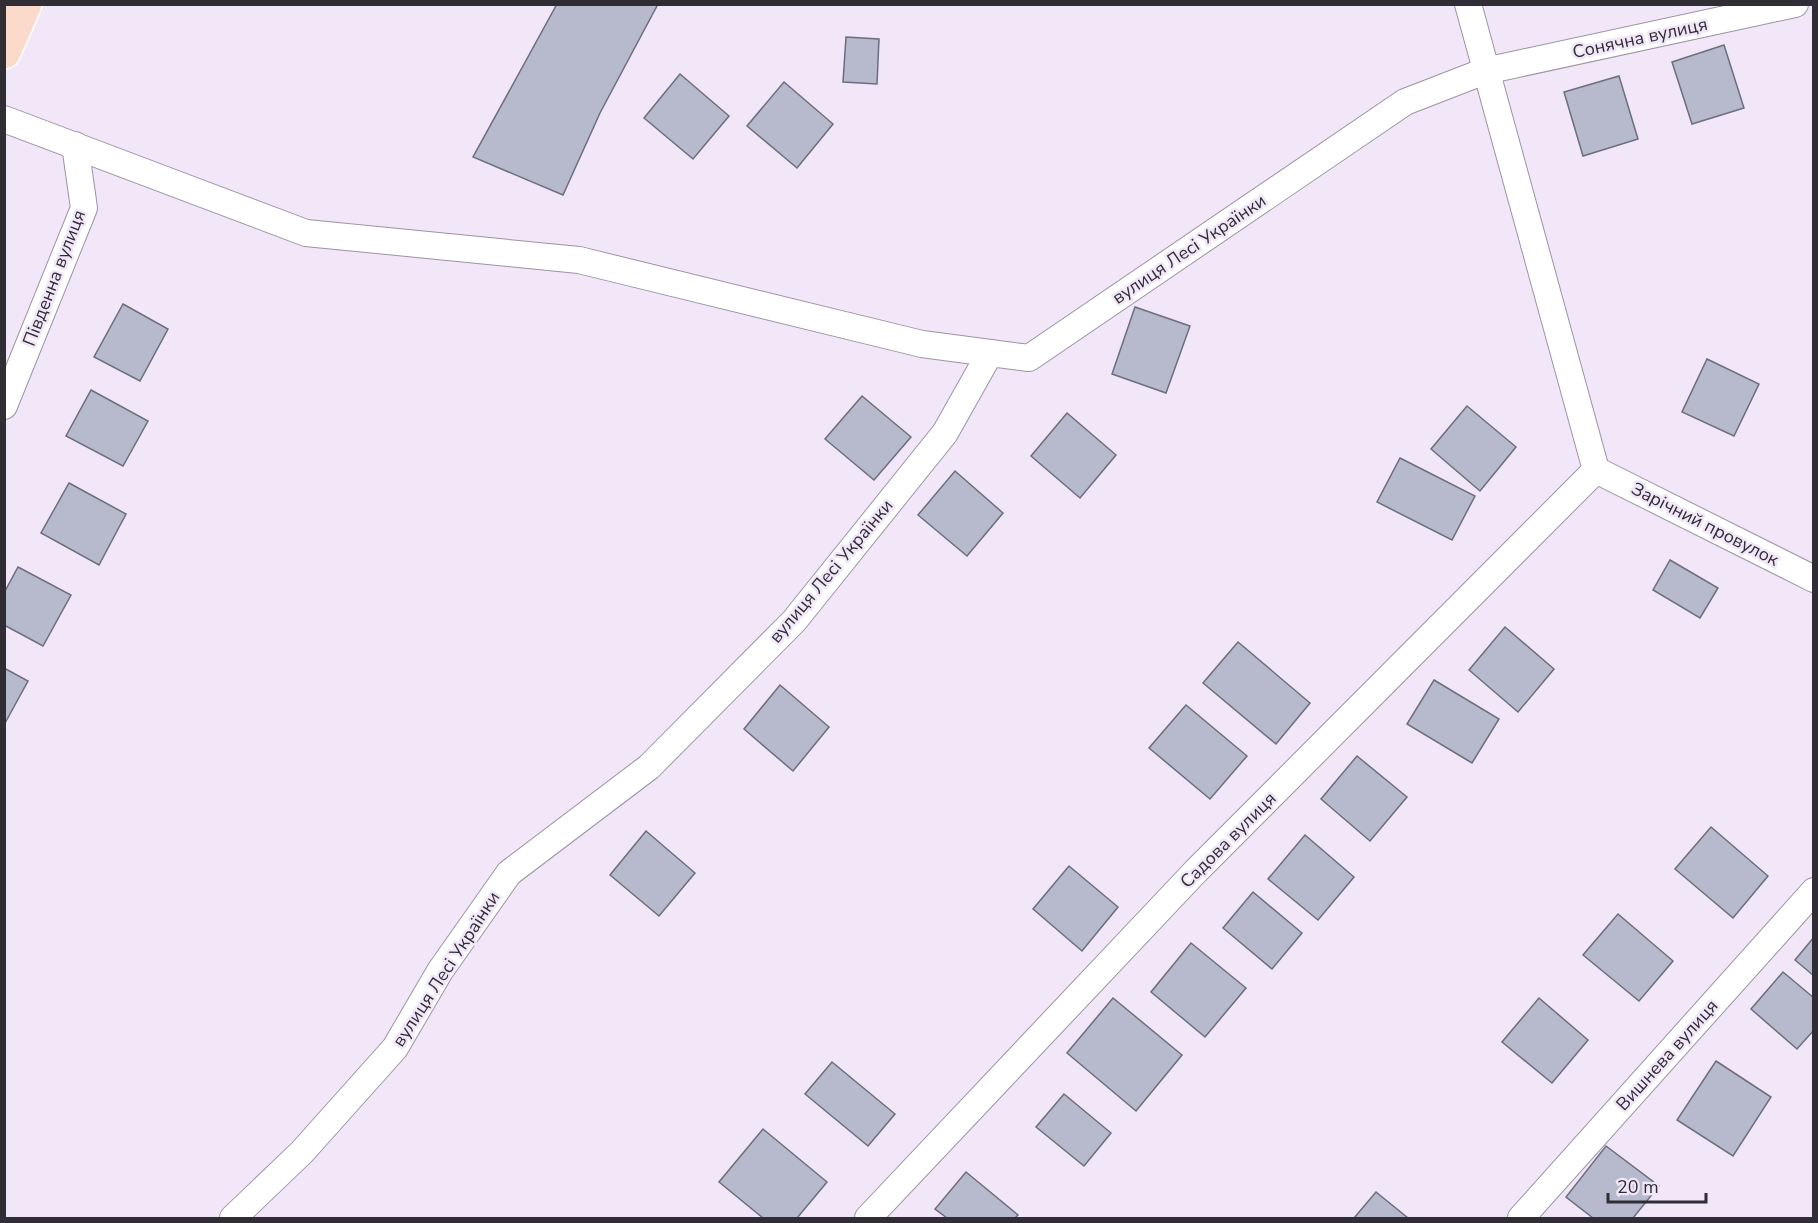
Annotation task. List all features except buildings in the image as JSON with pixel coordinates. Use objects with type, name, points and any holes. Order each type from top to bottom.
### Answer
[{"type":"main road","points":[[4,52],[25,4]]},
{"type":"street","points":[[1468,4],[1596,470]]},
{"type":"street","name":"Сонячна вулиця","points":[[1485,71],[1795,4]]},
{"type":"street","name":"вулиця Лесі Українки","points":[[233,1218],[302,1152],[395,1048],[440,971],[509,873],[649,767],[794,621],[945,433],[990,353],[1029,358],[1406,102],[1485,71]]},
{"type":"street","points":[[4,119],[306,233],[579,260],[922,344],[990,353]]},
{"type":"street","name":"Південна вулиця","points":[[4,406],[84,208],[75,146]]},
{"type":"street","name":"Зарічний провулок","points":[[1596,470],[1814,579]]},
{"type":"street","name":"Садова вулиця","points":[[868,1218],[1196,872],[1596,470]]},
{"type":"street","name":"Вишнева вулиця","points":[[1521,1218],[1814,891]]}]
